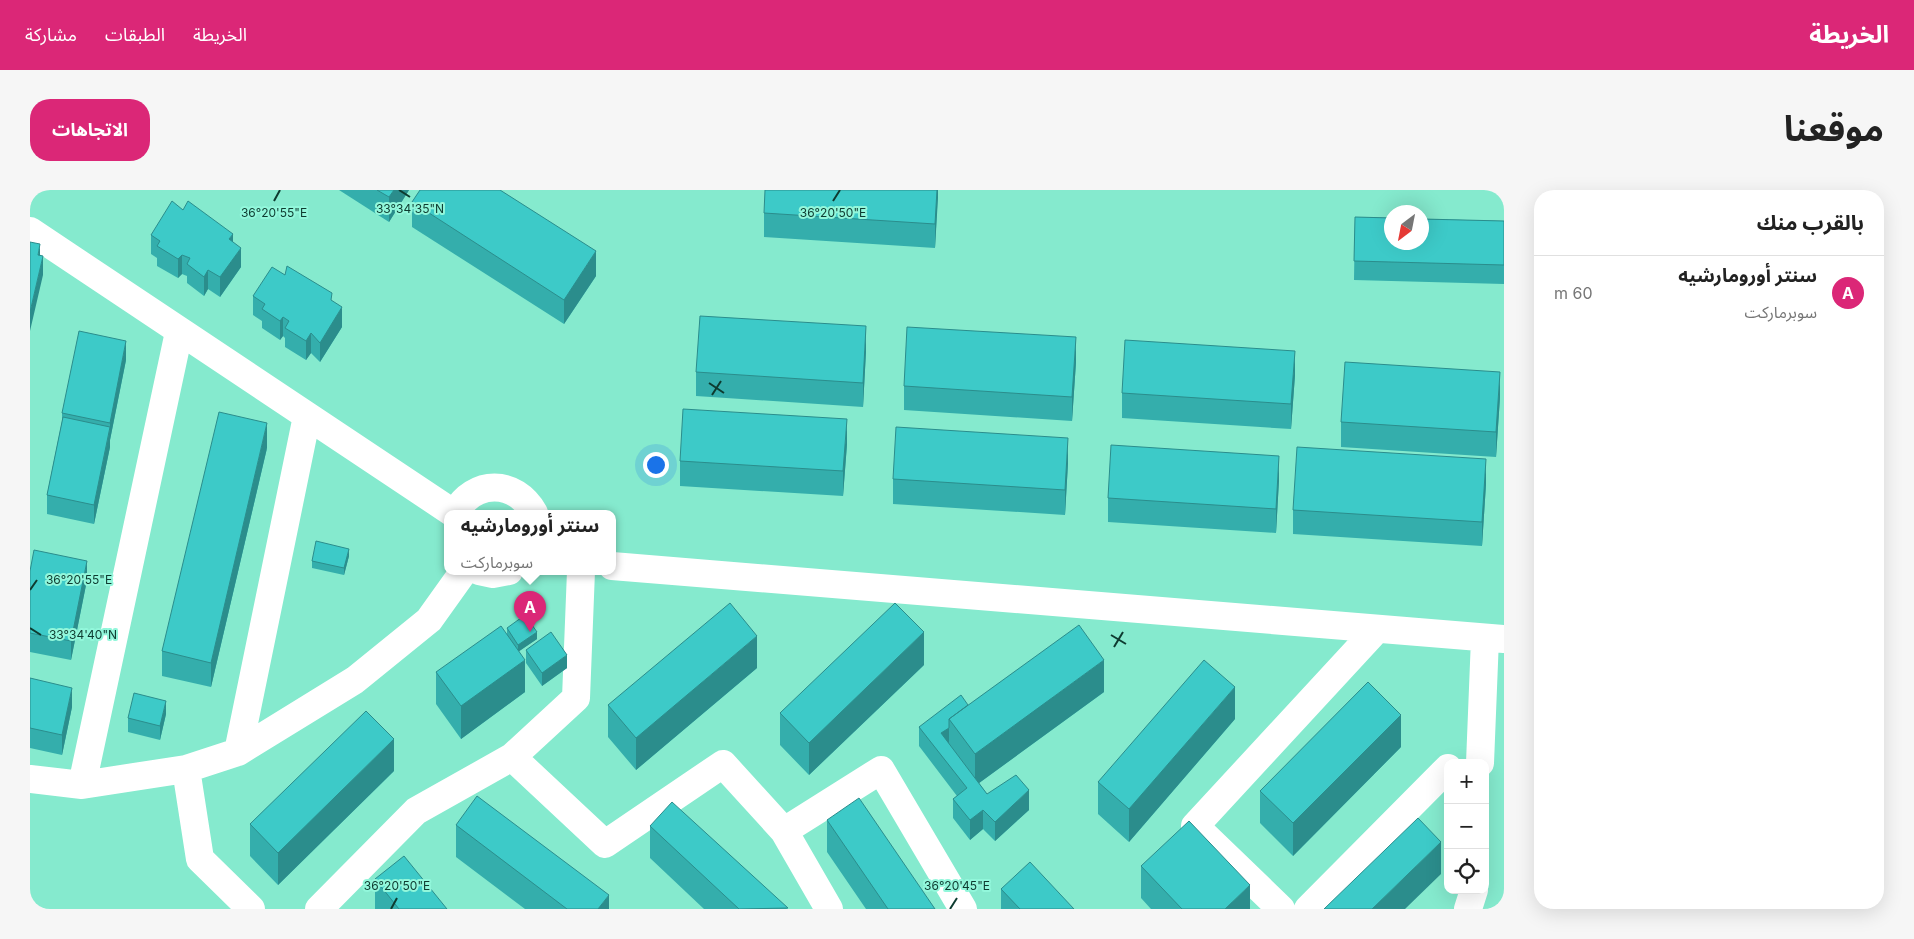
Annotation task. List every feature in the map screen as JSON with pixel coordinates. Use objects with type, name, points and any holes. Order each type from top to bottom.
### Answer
[{"type":"street","points":[[30,231],[179,332],[449,510]]},
{"type":"street","points":[[82,785],[179,332]]},
{"type":"street","points":[[238,752],[307,416]]},
{"type":"street","points":[[456,510],[460,503],[470,495],[494,487],[518,494],[532,510]]},
{"type":"street","points":[[616,566],[1495,639],[1481,734],[1480,759]]},
{"type":"street","points":[[30,779],[82,785],[186,770],[238,752],[355,680],[429,620],[461,575]]},
{"type":"street","points":[[320,909],[416,811],[512,757],[576,698],[581,575]]},
{"type":"street","points":[[1281,909],[1195,826],[1377,629]]},
{"type":"street","points":[[1457,759],[1481,734]]},
{"type":"street","points":[[512,757],[604,844],[723,764],[784,831],[829,909]]},
{"type":"street","points":[[186,770],[200,859],[251,909]]},
{"type":"street","points":[[784,831],[881,770],[963,909]]},
{"type":"street","points":[[1308,909],[1444,772]]},
{"type":"street","points":[[1468,909],[1473,894]]},
{"type":"building","points":[[377,190],[394,190],[389,197]]},
{"type":"building","points":[[420,190],[500,190],[596,251],[564,300],[412,202]]},
{"type":"building","points":[[765,190],[937,190],[935,224],[764,213]]},
{"type":"building","points":[[172,201],[183,210],[188,201],[233,234],[229,239],[241,248],[220,277],[208,270],[204,277],[187,264],[190,258],[182,255],[178,259],[157,246],[160,241],[151,235]]},
{"type":"building","points":[[1355,217],[1384,218],[1384,250],[1429,250],[1429,219],[1504,221],[1504,265],[1354,261]]},
{"type":"building","points":[[30,242],[40,244],[38,255],[43,256],[30,312]]},
{"type":"building","points":[[287,266],[332,293],[331,300],[342,307],[320,343],[311,333],[306,341],[285,328],[289,321],[283,317],[280,321],[262,309],[265,304],[253,296],[272,267],[285,275]]},
{"type":"building","points":[[700,316],[866,326],[863,383],[696,372]]},
{"type":"building","points":[[907,327],[1076,337],[1072,397],[904,386]]},
{"type":"building","points":[[79,331],[126,341],[110,423],[62,413]]},
{"type":"building","points":[[1125,340],[1295,351],[1291,404],[1122,393]]},
{"type":"building","points":[[1345,362],[1500,372],[1496,432],[1341,422]]},
{"type":"building","points":[[683,409],[847,419],[843,471],[680,461]]},
{"type":"building","points":[[219,412],[267,423],[211,663],[162,651]]},
{"type":"building","points":[[63,417],[110,427],[94,505],[47,495]]},
{"type":"building","points":[[896,427],[1068,438],[1065,490],[893,479]]},
{"type":"building","points":[[1111,445],[1279,456],[1276,509],[1108,498]]},
{"type":"building","points":[[1297,447],[1486,459],[1482,522],[1293,510]]},
{"type":"building","points":[[316,541],[349,549],[344,568],[312,561]]},
{"type":"building","points":[[34,550],[87,561],[71,641],[30,633],[30,571]]},
{"type":"building","points":[[730,603],[757,636],[636,738],[608,705]]},
{"type":"building","points":[[895,603],[924,632],[809,743],[780,713]]},
{"type":"building","points":[[525,615],[537,632],[518,645],[507,628]]},
{"type":"building","points":[[1079,625],[1104,660],[975,754],[949,719]]},
{"type":"building","points":[[501,626],[525,660],[461,706],[436,672]]},
{"type":"building","points":[[551,632],[567,655],[542,673],[526,650]]},
{"type":"building","points":[[1204,660],[1235,687],[1129,809],[1098,782]]},
{"type":"building","points":[[30,678],[72,688],[62,735],[30,728]]},
{"type":"building","points":[[1368,682],[1401,715],[1293,823],[1260,791]]},
{"type":"building","points":[[134,693],[166,701],[160,726],[128,718]]},
{"type":"building","points":[[961,695],[968,705],[949,719],[949,728],[941,733],[987,794],[1016,775],[1029,790],[995,822],[983,810],[970,820],[953,799],[967,788],[919,727]]},
{"type":"building","points":[[366,711],[394,739],[278,853],[250,824]]},
{"type":"building","points":[[477,796],[609,895],[598,909],[567,909],[456,825]]},
{"type":"building","points":[[859,798],[935,909],[888,909],[827,820]]},
{"type":"building","points":[[672,802],[788,908],[739,909],[650,826]]},
{"type":"building","points":[[1418,818],[1441,842],[1372,909],[1324,909]]},
{"type":"building","points":[[1189,821],[1250,885],[1225,909],[1182,909],[1141,866]]},
{"type":"building","points":[[404,856],[447,909],[399,909],[375,879]]},
{"type":"building","points":[[1030,862],[1074,909],[1020,909],[1001,889]]},
{"type":"place","name":"سنتر أورومارشيه","points":[[530,632]]}]
